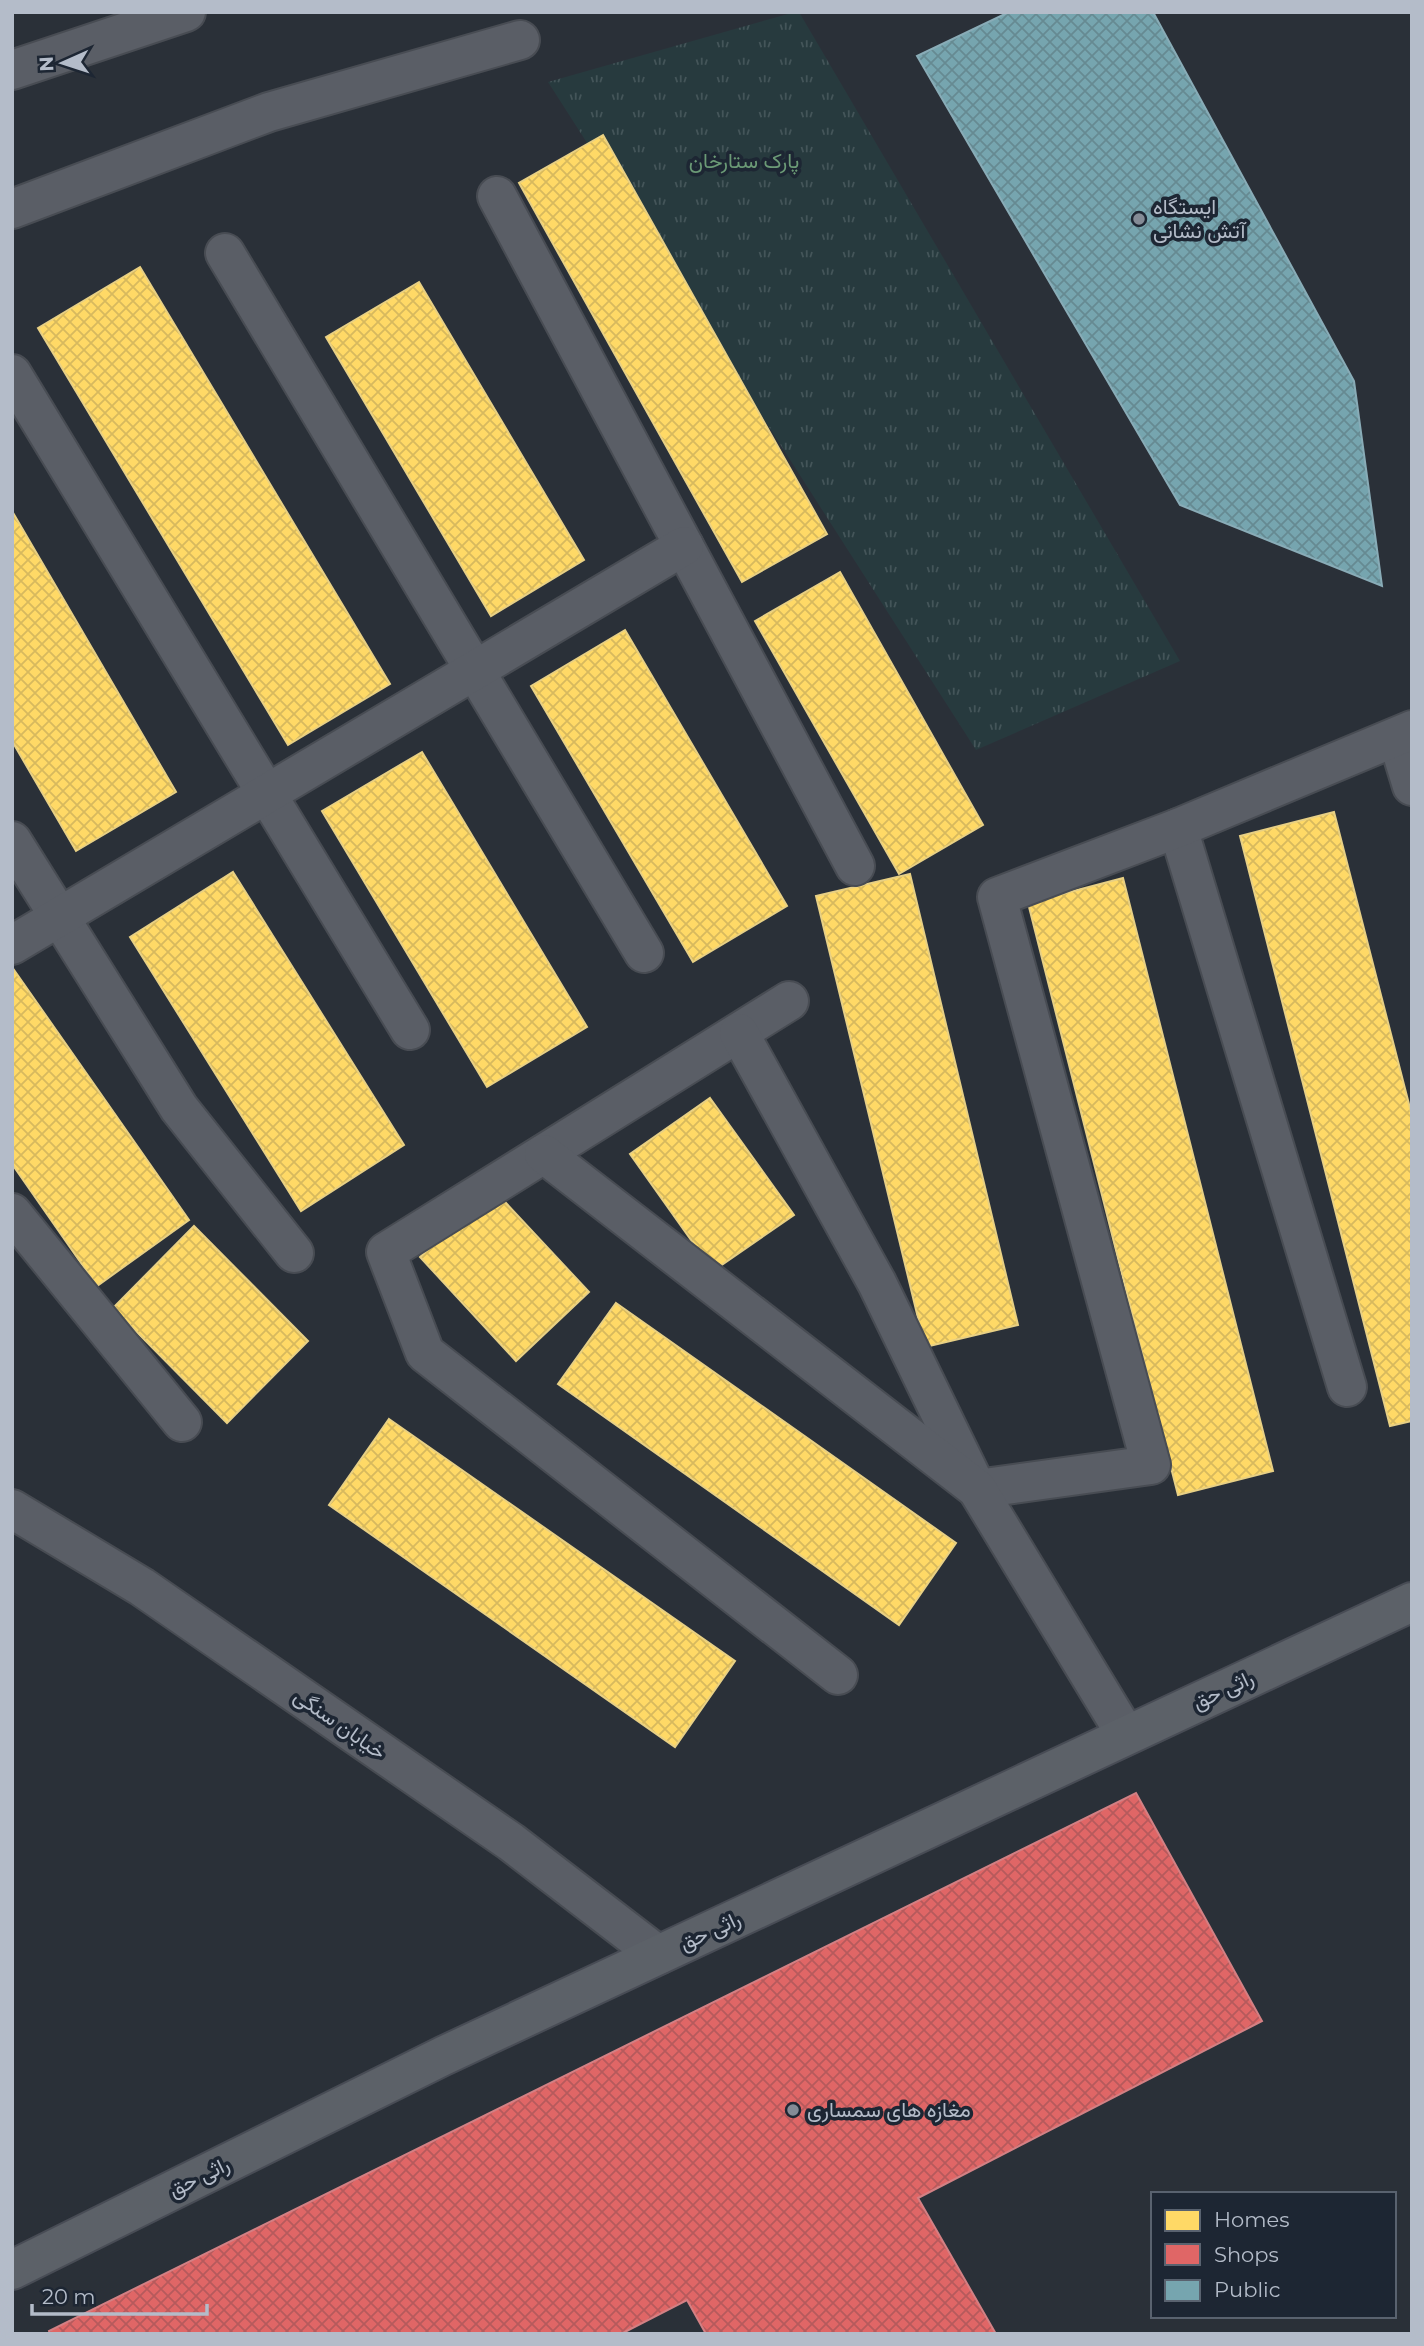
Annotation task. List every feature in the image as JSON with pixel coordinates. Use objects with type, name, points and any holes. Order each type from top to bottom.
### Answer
[{"type":"main road","name":"راثی حق","points":[[12,2270],[443,2056],[1412,1602]]},
{"type":"street","points":[[12,70],[186,12]]},
{"type":"street","points":[[12,209],[269,112],[520,40]]},
{"type":"street","points":[[497,196],[855,866]]},
{"type":"street","points":[[225,253],[644,953]]},
{"type":"street","points":[[12,374],[410,1030]]},
{"type":"street","points":[[12,945],[684,546]]},
{"type":"street","points":[[544,1154],[977,1489],[1151,1465],[997,897],[1178,828],[1404,733],[1412,786]]},
{"type":"street","points":[[1178,828],[1348,1387]]},
{"type":"street","points":[[12,841],[179,1108],[294,1253]]},
{"type":"street","points":[[789,1001],[386,1252],[425,1353],[838,1675]]},
{"type":"street","points":[[738,1032],[877,1283],[977,1489],[1126,1735]]},
{"type":"street","points":[[12,1213],[182,1422]]},
{"type":"street","name":"خیابان سنگی","points":[[12,1509],[142,1587],[511,1842],[657,1955]]},
{"type":"green space","name":"پارک ستارخان","points":[[799,12],[1180,661],[976,750],[548,82]]},
{"type":"building: Homes","points":[[603,135],[827,534],[742,582],[519,183]]},
{"type":"building: Homes","points":[[140,267],[390,684],[288,745],[38,328]]},
{"type":"building: Homes","points":[[419,282],[584,560],[491,616],[326,337]]},
{"type":"building: Homes","points":[[12,511],[176,792],[76,851],[12,741]]},
{"type":"building: Homes","points":[[840,572],[983,825],[899,874],[755,621]]},
{"type":"building: Homes","points":[[625,630],[787,906],[693,962],[531,686]]},
{"type":"building: Homes","points":[[422,752],[587,1027],[487,1087],[322,811]]},
{"type":"building: Homes","points":[[1334,812],[1412,1116],[1412,1421],[1390,1426],[1240,836]]},
{"type":"building: Homes","points":[[233,872],[404,1145],[301,1211],[130,937]]},
{"type":"building: Homes","points":[[910,874],[1018,1325],[925,1347],[816,896]]},
{"type":"building: Homes","points":[[1123,878],[1273,1471],[1178,1495],[1028,903]]},
{"type":"building: Homes","points":[[12,967],[189,1220],[97,1286],[12,1164]]},
{"type":"building: Homes","points":[[710,1098],[794,1215],[713,1271],[630,1154]]},
{"type":"building: Homes","points":[[492,1188],[589,1292],[516,1361],[420,1257]]},
{"type":"building: Homes","points":[[194,1226],[308,1341],[227,1423],[113,1308]]},
{"type":"building: Homes","points":[[616,1303],[956,1543],[899,1625],[558,1384]]},
{"type":"building: Homes","points":[[389,1419],[735,1661],[675,1747],[329,1505]]},
{"type":"building: Shops","name":"مغازه های سمساری","points":[[1136,1793],[1262,2021],[918,2198],[996,2334],[706,2334],[687,2300],[621,2334],[50,2334],[49,2331]]},
{"type":"building: Public","name":"ایستگاه آتش نشانی","points":[[1009,12],[1153,12],[1354,381],[1382,586],[1180,505],[917,56]]},
{"type":"place","name":"ایستگاه آتش نشانی","points":[[1139,219]]},
{"type":"place","name":"مغازه های سمساری","points":[[793,2110]]}]
